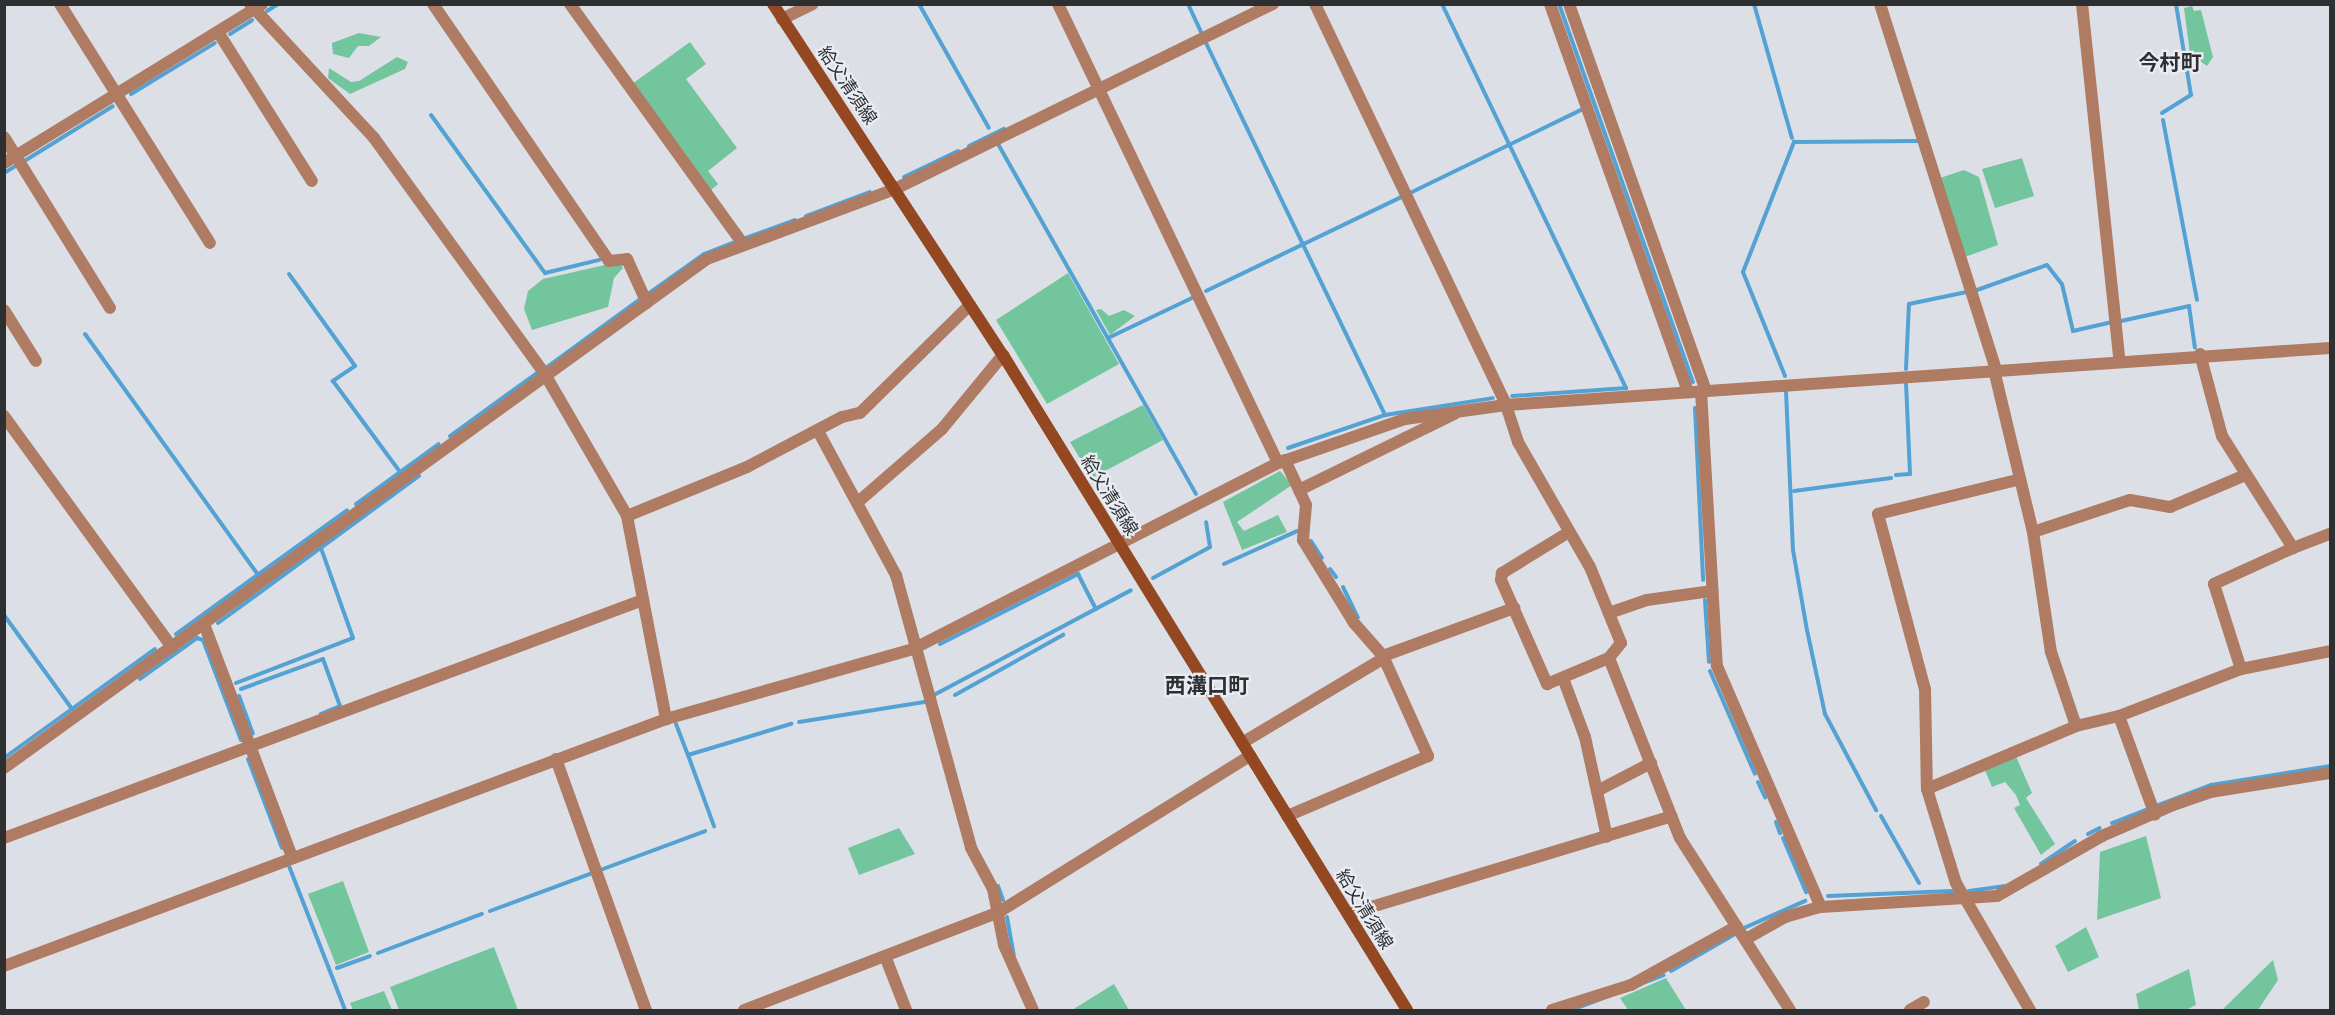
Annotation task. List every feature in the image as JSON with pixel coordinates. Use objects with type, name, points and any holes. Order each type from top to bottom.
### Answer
[{"type":"main road","name":"給父清須線","points":[[773,4],[1003,355],[1407,1011]]},
{"type":"street","points":[[60,4],[118,93],[210,243]]},
{"type":"street","points":[[432,4],[609,261],[627,258],[646,303]]},
{"type":"street","points":[[570,4],[744,245]]},
{"type":"street","points":[[782,20],[813,4]]},
{"type":"street","points":[[1058,4],[1281,462],[1306,504],[1303,540],[1354,623],[1383,657],[1428,756],[1287,816]]},
{"type":"street","points":[[4,768],[707,259],[895,189],[1273,4]]},
{"type":"street","points":[[1315,4],[1506,405],[1518,442],[1569,532],[1609,613],[1621,643],[1609,658],[1547,684],[1514,608],[1502,573],[1569,532]]},
{"type":"street","points":[[1550,4],[1698,391]]},
{"type":"street","points":[[1569,4],[1698,391],[1716,666],[1821,907]]},
{"type":"street","points":[[1880,4],[1995,369],[2017,480],[2033,532],[2051,652],[2076,726]]},
{"type":"street","points":[[2082,4],[2119,359]]},
{"type":"street","points":[[4,163],[218,32],[255,6],[374,138],[546,375],[627,516],[666,719]]},
{"type":"street","points":[[218,32],[312,181]]},
{"type":"street","points":[[4,137],[110,308]]},
{"type":"street","points":[[627,516],[747,468],[818,431],[860,413],[970,305]]},
{"type":"street","points":[[4,310],[36,361]]},
{"type":"street","points":[[4,966],[666,719],[913,649],[1281,462],[1405,419],[1506,405],[2119,359],[2331,348]]},
{"type":"street","points":[[2200,354],[2214,415],[2243,476],[2293,548]]},
{"type":"street","points":[[858,502],[942,429],[1003,355]]},
{"type":"street","points":[[1299,490],[1462,410]]},
{"type":"street","points":[[4,416],[171,648]]},
{"type":"street","points":[[818,431],[896,575],[913,649],[971,848],[999,912],[1004,945],[1033,1011]]},
{"type":"street","points":[[2033,532],[2130,500],[2170,507],[2243,476]]},
{"type":"street","points":[[2017,480],[1878,514],[1925,689],[1927,789],[1966,902],[2030,1011]]},
{"type":"street","points":[[2241,669],[2214,584],[2293,548],[2331,534]]},
{"type":"street","points":[[1609,613],[1647,600],[1712,591]]},
{"type":"street","points":[[4,838],[642,600]]},
{"type":"street","points":[[1242,743],[1383,657],[1514,608]]},
{"type":"street","points":[[204,624],[292,857]]},
{"type":"street","points":[[1927,789],[2076,726],[2119,716],[2241,669],[2331,651]]},
{"type":"street","points":[[1609,658],[1680,838],[1790,1011]]},
{"type":"street","points":[[1563,678],[1597,791],[1607,837]]},
{"type":"street","points":[[2119,716],[2155,815]]},
{"type":"street","points":[[744,1011],[999,912],[1250,756]]},
{"type":"street","points":[[556,759],[646,1011]]},
{"type":"street","points":[[1597,791],[1651,763]]},
{"type":"street","points":[[1746,939],[1785,917],[1821,907],[1863,901],[1966,902],[2014,891],[2071,853],[2210,792],[2331,773]]},
{"type":"street","points":[[1348,914],[1672,816]]},
{"type":"street","points":[[1552,1011],[1631,986],[1737,926]]},
{"type":"street","points":[[885,956],[906,1011]]},
{"type":"street","points":[[1910,1011],[1924,1002]]},
{"type":"green space","points":[[2192,6],[2194,11],[2201,10],[2213,57],[2207,66],[2190,54],[2184,8]]},
{"type":"green space","points":[[359,33],[381,37],[369,46],[358,46],[349,58],[333,54],[332,43]]},
{"type":"green space","points":[[690,42],[706,64],[686,79],[737,148],[708,171],[718,184],[710,191],[632,84]]},
{"type":"green space","points":[[397,57],[408,62],[405,69],[350,94],[328,78],[329,68],[351,82],[359,81]]},
{"type":"green space","points":[[2022,158],[2034,196],[1995,208],[1982,169]]},
{"type":"green space","points":[[1964,170],[1979,177],[1998,245],[1965,257],[1940,178]]},
{"type":"green space","points":[[618,262],[623,268],[614,278],[608,307],[532,330],[524,309],[528,291],[543,279]]},
{"type":"green space","points":[[1068,273],[1119,364],[1047,404],[996,320]]},
{"type":"green space","points":[[1101,309],[1109,316],[1124,310],[1135,316],[1110,335],[1096,310]]},
{"type":"green space","points":[[1143,405],[1163,440],[1092,478],[1070,442]]},
{"type":"green space","points":[[1280,471],[1292,485],[1237,522],[1244,531],[1278,515],[1287,532],[1242,550],[1223,502]]},
{"type":"green space","points":[[2015,754],[2032,793],[2026,798],[2055,844],[2041,855],[2014,808],[2020,805],[2016,795],[2005,782],[1992,787],[1984,768]]},
{"type":"green space","points":[[899,828],[915,854],[859,875],[848,848]]},
{"type":"green space","points":[[2146,836],[2161,898],[2097,920],[2100,852]]},
{"type":"green space","points":[[343,881],[369,952],[336,965],[308,894]]},
{"type":"green space","points":[[2086,927],[2099,957],[2068,972],[2055,946]]},
{"type":"green space","points":[[494,947],[518,1010],[399,1010],[390,987]]},
{"type":"green space","points":[[2273,960],[2278,980],[2258,1010],[2222,1010]]},
{"type":"green space","points":[[2189,969],[2196,1005],[2186,1010],[2139,1010],[2136,994]]},
{"type":"green space","points":[[1666,978],[1686,1010],[1628,1010],[1620,998]]},
{"type":"green space","points":[[1114,984],[1129,1010],[1072,1010]]},
{"type":"green space","points":[[384,991],[392,1010],[353,1010],[350,1003]]},
{"type":"waterway","points":[[267,11],[278,4]]},
{"type":"waterway","points":[[919,4],[989,128]]},
{"type":"waterway","points":[[1188,4],[1202,34]]},
{"type":"waterway","points":[[1442,4],[1626,388],[1512,396]]},
{"type":"waterway","points":[[1559,4],[1693,382]]},
{"type":"waterway","points":[[1754,4],[1792,138]]},
{"type":"waterway","points":[[2162,113],[2191,95],[2176,4]]},
{"type":"waterway","points":[[230,34],[252,20]]},
{"type":"waterway","points":[[131,94],[215,43]]},
{"type":"waterway","points":[[1206,43],[1385,415]]},
{"type":"waterway","points":[[26,160],[113,106]]},
{"type":"waterway","points":[[1412,192],[1581,110]]},
{"type":"waterway","points":[[431,115],[545,273],[599,260]]},
{"type":"waterway","points":[[2163,120],[2197,300]]},
{"type":"waterway","points":[[969,146],[1004,129]]},
{"type":"waterway","points":[[1785,376],[1743,272],[1794,142],[1919,141]]},
{"type":"waterway","points":[[998,144],[1196,494]]},
{"type":"waterway","points":[[904,177],[958,151]]},
{"type":"waterway","points":[[4,173],[14,167]]},
{"type":"waterway","points":[[806,216],[870,192]]},
{"type":"waterway","points":[[1206,291],[1401,197]]},
{"type":"waterway","points":[[746,238],[795,220]]},
{"type":"waterway","points":[[648,294],[704,254],[733,243]]},
{"type":"waterway","points":[[1977,290],[2047,265],[2062,284],[2073,331],[2109,323]]},
{"type":"waterway","points":[[289,274],[355,366],[333,381],[400,472]]},
{"type":"waterway","points":[[1906,369],[1909,304],[1967,292]]},
{"type":"waterway","points":[[1108,338],[1192,298]]},
{"type":"waterway","points":[[547,367],[639,300]]},
{"type":"waterway","points":[[2121,321],[2189,306],[2195,348]]},
{"type":"waterway","points":[[85,334],[258,575]]},
{"type":"waterway","points":[[450,436],[537,373]]},
{"type":"waterway","points":[[1896,475],[1910,474],[1906,383]]},
{"type":"waterway","points":[[1786,391],[1793,550],[1825,714],[1876,810]]},
{"type":"waterway","points":[[1288,448],[1385,415],[1493,398]]},
{"type":"waterway","points":[[1695,408],[1703,580]]},
{"type":"waterway","points":[[356,504],[439,444]]},
{"type":"waterway","points":[[218,623],[419,476]]},
{"type":"waterway","points":[[1794,491],[1891,478]]},
{"type":"waterway","points":[[176,634],[347,510]]},
{"type":"waterway","points":[[1153,578],[1210,547],[1206,522]]},
{"type":"waterway","points":[[1224,564],[1297,531]]},
{"type":"waterway","points":[[1311,541],[1322,558]]},
{"type":"waterway","points":[[236,683],[353,638],[321,548]]},
{"type":"waterway","points":[[1330,569],[1336,577]]},
{"type":"waterway","points":[[940,644],[1078,574],[1096,609]]},
{"type":"waterway","points":[[1343,587],[1358,618]]},
{"type":"waterway","points":[[932,696],[1131,590]]},
{"type":"waterway","points":[[1705,600],[1709,662]]},
{"type":"waterway","points":[[4,615],[72,709]]},
{"type":"waterway","points":[[955,695],[1063,635]]},
{"type":"waterway","points":[[140,679],[197,638],[203,640],[241,740]]},
{"type":"waterway","points":[[4,758],[155,649]]},
{"type":"waterway","points":[[241,689],[323,659],[340,706],[321,714]]},
{"type":"waterway","points":[[1710,671],[1755,774]]},
{"type":"waterway","points":[[239,696],[253,734]]},
{"type":"waterway","points":[[799,722],[924,702]]},
{"type":"waterway","points":[[676,724],[688,755],[791,724]]},
{"type":"waterway","points":[[688,755],[714,826]]},
{"type":"waterway","points":[[248,759],[282,848]]},
{"type":"waterway","points":[[2158,805],[2211,785],[2330,766]]},
{"type":"waterway","points":[[1758,782],[1765,797]]},
{"type":"waterway","points":[[2112,823],[2149,809]]},
{"type":"waterway","points":[[1881,816],[1919,883]]},
{"type":"waterway","points":[[1776,822],[1780,833]]},
{"type":"waterway","points":[[2088,834],[2100,828]]},
{"type":"waterway","points":[[603,869],[705,831]]},
{"type":"waterway","points":[[1783,838],[1806,892]]},
{"type":"waterway","points":[[2041,864],[2075,841]]},
{"type":"waterway","points":[[289,866],[345,1010]]},
{"type":"waterway","points":[[490,911],[592,873]]},
{"type":"waterway","points":[[998,886],[1003,900]]},
{"type":"waterway","points":[[1969,891],[2004,886]]},
{"type":"waterway","points":[[1828,896],[1953,891]]},
{"type":"waterway","points":[[1744,928],[1805,901]]},
{"type":"waterway","points":[[378,953],[482,914]]},
{"type":"waterway","points":[[1007,917],[1014,955]]},
{"type":"waterway","points":[[1671,971],[1735,934]]},
{"type":"waterway","points":[[337,968],[370,956]]},
{"type":"waterway","points":[[1572,1010],[1664,975]]},
{"type":"district","name":"今村町","points":[[2170,62]]},
{"type":"district","name":"西溝口町","points":[[1207,685]]}]
